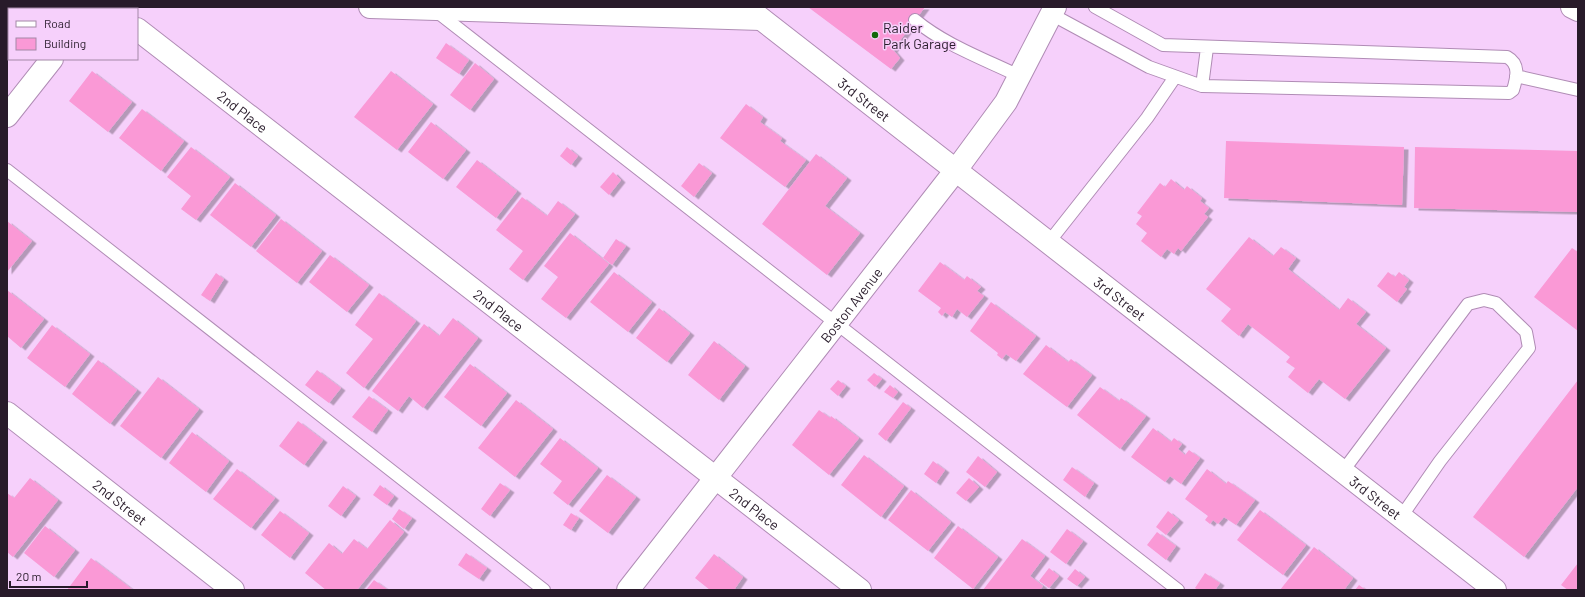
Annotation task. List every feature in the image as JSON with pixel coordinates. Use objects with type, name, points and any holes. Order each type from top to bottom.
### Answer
[{"type":"street","points":[[370,7],[753,13]]},
{"type":"street","points":[[1572,7],[1578,10]]},
{"type":"street","name":"Boston Avenue","points":[[628,590],[956,170],[1006,102],[1053,11]]},
{"type":"street","name":"3rd Street","points":[[753,13],[1495,590]]},
{"type":"street","name":"2nd Place","points":[[138,30],[860,590]]},
{"type":"street","points":[[7,116],[51,60]]},
{"type":"street","name":"2nd Street","points":[[7,413],[233,590]]},
{"type":"lane","points":[[1053,11],[1149,67],[1202,86],[1509,93],[1513,90],[1516,76],[1517,67],[1513,60],[1507,57],[1163,46],[1095,7]]},
{"type":"lane","points":[[434,9],[1178,590]]},
{"type":"lane","points":[[915,20],[929,32],[1019,76]]},
{"type":"lane","points":[[1202,86],[1206,48]]},
{"type":"lane","points":[[1516,76],[1578,90]]},
{"type":"lane","points":[[1049,242],[1147,118],[1175,77]]},
{"type":"lane","points":[[7,170],[544,590]]},
{"type":"lane","points":[[1343,472],[1468,304],[1484,300],[1496,303],[1526,332],[1529,348],[1440,461],[1401,517]]},
{"type":"building","name":"Raider Park Garage","points":[[808,7],[925,7],[893,50],[900,58],[891,69]]},
{"type":"building","points":[[446,43],[469,60],[459,74],[436,58]]},
{"type":"building","points":[[475,63],[494,79],[470,110],[450,95]]},
{"type":"building","points":[[92,71],[132,102],[108,132],[69,101]]},
{"type":"building","points":[[391,71],[433,104],[397,150],[354,117]]},
{"type":"building","points":[[746,104],[763,117],[760,122],[782,138],[780,141],[806,160],[785,187],[720,138]]},
{"type":"building","points":[[142,109],[184,141],[161,171],[119,138]]},
{"type":"building","points":[[431,122],[466,150],[443,179],[408,152]]},
{"type":"building","points":[[1226,141],[1404,147],[1402,205],[1224,198]]},
{"type":"building","points":[[191,147],[230,177],[196,220],[181,209],[191,196],[167,177]]},
{"type":"building","points":[[567,147],[578,156],[571,165],[560,156]]},
{"type":"building","points":[[1415,147],[1578,151],[1578,212],[1414,208]]},
{"type":"building","points":[[816,154],[847,178],[825,206],[860,233],[827,275],[762,224]]},
{"type":"building","points":[[477,160],[517,191],[496,218],[456,187]]},
{"type":"building","points":[[699,163],[712,173],[694,197],[681,186]]},
{"type":"building","points":[[613,172],[621,180],[609,195],[600,187]]},
{"type":"building","points":[[1171,179],[1184,190],[1187,186],[1202,198],[1200,201],[1209,208],[1204,214],[1208,217],[1181,251],[1178,248],[1174,254],[1167,249],[1161,257],[1141,241],[1147,233],[1136,224],[1142,216],[1137,213],[1160,183],[1165,187]]},
{"type":"building","points":[[235,183],[276,215],[251,247],[210,215]]},
{"type":"building","points":[[522,197],[547,216],[558,201],[575,214],[523,280],[509,269],[523,251],[496,230]]},
{"type":"building","points":[[281,219],[322,251],[297,283],[256,251]]},
{"type":"building","points":[[7,221],[32,241],[7,272]]},
{"type":"building","points":[[570,233],[609,264],[566,318],[541,299],[558,277],[544,266]]},
{"type":"building","points":[[1249,237],[1273,256],[1281,247],[1296,258],[1288,269],[1339,310],[1348,298],[1366,312],[1356,324],[1386,348],[1345,399],[1319,379],[1308,393],[1288,377],[1295,368],[1286,362],[1290,357],[1248,324],[1239,336],[1221,321],[1231,309],[1206,289]]},
{"type":"building","points":[[616,239],[626,246],[612,265],[603,258]]},
{"type":"building","points":[[1572,248],[1578,252],[1578,331],[1534,297]]},
{"type":"building","points":[[330,255],[369,285],[347,312],[309,282]]},
{"type":"building","points":[[940,262],[964,280],[967,276],[981,287],[977,291],[984,296],[967,317],[957,309],[952,317],[945,312],[942,316],[938,312],[941,308],[918,291]]},
{"type":"building","points":[[614,272],[652,302],[628,332],[590,302]]},
{"type":"building","points":[[1388,272],[1395,277],[1399,272],[1409,280],[1404,287],[1407,289],[1397,302],[1377,286]]},
{"type":"building","points":[[216,273],[224,279],[210,301],[201,295]]},
{"type":"building","points":[[7,290],[44,319],[21,348],[7,336]]},
{"type":"building","points":[[379,293],[416,321],[364,388],[346,373],[373,339],[355,325]]},
{"type":"building","points":[[991,302],[1036,336],[1016,361],[1006,354],[1002,359],[997,355],[998,353],[970,331]]},
{"type":"building","points":[[659,308],[690,333],[667,362],[636,338]]},
{"type":"building","points":[[453,318],[478,338],[423,408],[409,396],[398,411],[372,391],[424,324],[439,336]]},
{"type":"building","points":[[52,325],[90,354],[65,387],[27,358]]},
{"type":"building","points":[[714,341],[745,366],[719,400],[688,375]]},
{"type":"building","points":[[1046,345],[1068,362],[1071,359],[1092,375],[1067,407],[1023,374]]},
{"type":"building","points":[[98,360],[137,390],[110,424],[72,394]]},
{"type":"building","points":[[470,364],[507,393],[481,426],[444,397]]},
{"type":"building","points":[[317,370],[341,388],[329,403],[305,385]]},
{"type":"building","points":[[874,373],[882,379],[875,387],[867,380]]},
{"type":"building","points":[[158,377],[199,409],[161,458],[120,426]]},
{"type":"building","points":[[838,380],[846,386],[838,396],[830,389]]},
{"type":"building","points":[[1578,380],[1578,487],[1524,557],[1473,517]]},
{"type":"building","points":[[890,385],[898,392],[893,398],[884,392]]},
{"type":"building","points":[[1100,387],[1119,401],[1121,398],[1146,416],[1120,449],[1077,415]]},
{"type":"building","points":[[369,396],[388,410],[372,432],[352,417]]},
{"type":"building","points":[[516,400],[553,429],[515,477],[478,448]]},
{"type":"building","points":[[903,402],[911,408],[886,441],[878,434]]},
{"type":"building","points":[[819,410],[830,418],[831,416],[859,438],[829,475],[792,445]]},
{"type":"building","points":[[298,421],[323,440],[304,465],[279,446]]},
{"type":"building","points":[[1153,428],[1171,442],[1174,438],[1182,444],[1178,449],[1185,455],[1189,450],[1200,458],[1181,484],[1170,476],[1165,482],[1131,457]]},
{"type":"building","points":[[192,432],[229,461],[206,492],[169,463]]},
{"type":"building","points":[[560,438],[598,468],[568,505],[553,493],[562,481],[540,464]]},
{"type":"building","points":[[864,455],[904,486],[881,517],[841,485]]},
{"type":"building","points":[[978,456],[997,472],[985,487],[966,472]]},
{"type":"building","points":[[933,461],[945,470],[936,483],[924,474]]},
{"type":"building","points":[[1072,467],[1094,483],[1085,497],[1063,480]]},
{"type":"building","points":[[237,469],[275,498],[251,528],[213,499]]},
{"type":"building","points":[[1207,469],[1226,484],[1228,481],[1255,500],[1236,525],[1224,517],[1218,524],[1213,520],[1210,524],[1205,520],[1208,516],[1185,499]]},
{"type":"building","points":[[607,475],[636,497],[608,533],[579,511]]},
{"type":"building","points":[[30,478],[58,500],[13,557],[7,552],[7,493],[14,498]]},
{"type":"building","points":[[969,478],[979,487],[966,501],[956,493]]},
{"type":"building","points":[[500,483],[510,490],[490,516],[481,509]]},
{"type":"building","points":[[380,485],[394,496],[387,505],[373,495]]},
{"type":"building","points":[[343,486],[356,496],[341,516],[328,506]]},
{"type":"building","points":[[911,490],[951,522],[928,551],[888,520]]},
{"type":"building","points":[[399,509],[412,518],[404,529],[392,519]]},
{"type":"building","points":[[1260,510],[1306,545],[1283,575],[1237,540]]},
{"type":"building","points":[[280,511],[309,533],[290,558],[261,535]]},
{"type":"building","points":[[1168,511],[1179,520],[1166,535],[1156,527]]},
{"type":"building","points":[[571,513],[579,518],[571,530],[563,525]]},
{"type":"building","points":[[390,520],[404,532],[357,590],[326,590],[305,573],[329,543],[342,554],[354,539],[367,549]]},
{"type":"building","points":[[45,526],[75,550],[54,577],[24,553]]},
{"type":"building","points":[[958,526],[998,557],[973,589],[934,558]]},
{"type":"building","points":[[1067,529],[1083,541],[1066,564],[1050,552]]},
{"type":"building","points":[[1157,532],[1176,546],[1166,560],[1147,545]]},
{"type":"building","points":[[1022,539],[1045,556],[1030,576],[1043,586],[1040,590],[983,590]]},
{"type":"building","points":[[1314,547],[1353,578],[1344,590],[1280,590]]},
{"type":"building","points":[[466,553],[487,568],[479,579],[458,565]]},
{"type":"building","points":[[714,554],[743,577],[734,590],[710,590],[695,578]]},
{"type":"building","points":[[91,558],[133,590],[67,590]]},
{"type":"building","points":[[1578,563],[1578,590],[1568,590],[1561,585]]},
{"type":"building","points":[[1049,568],[1059,576],[1049,588],[1039,581]]},
{"type":"building","points":[[1075,569],[1085,577],[1077,586],[1067,579]]},
{"type":"building","points":[[1205,573],[1220,583],[1215,590],[1198,590],[1195,588]]},
{"type":"building","points":[[374,580],[388,590],[366,590]]},
{"type":"building","points":[[1359,585],[1366,590],[1355,590]]},
{"type":"place","name":"Raider Park Garage","points":[[875,35]]}]
